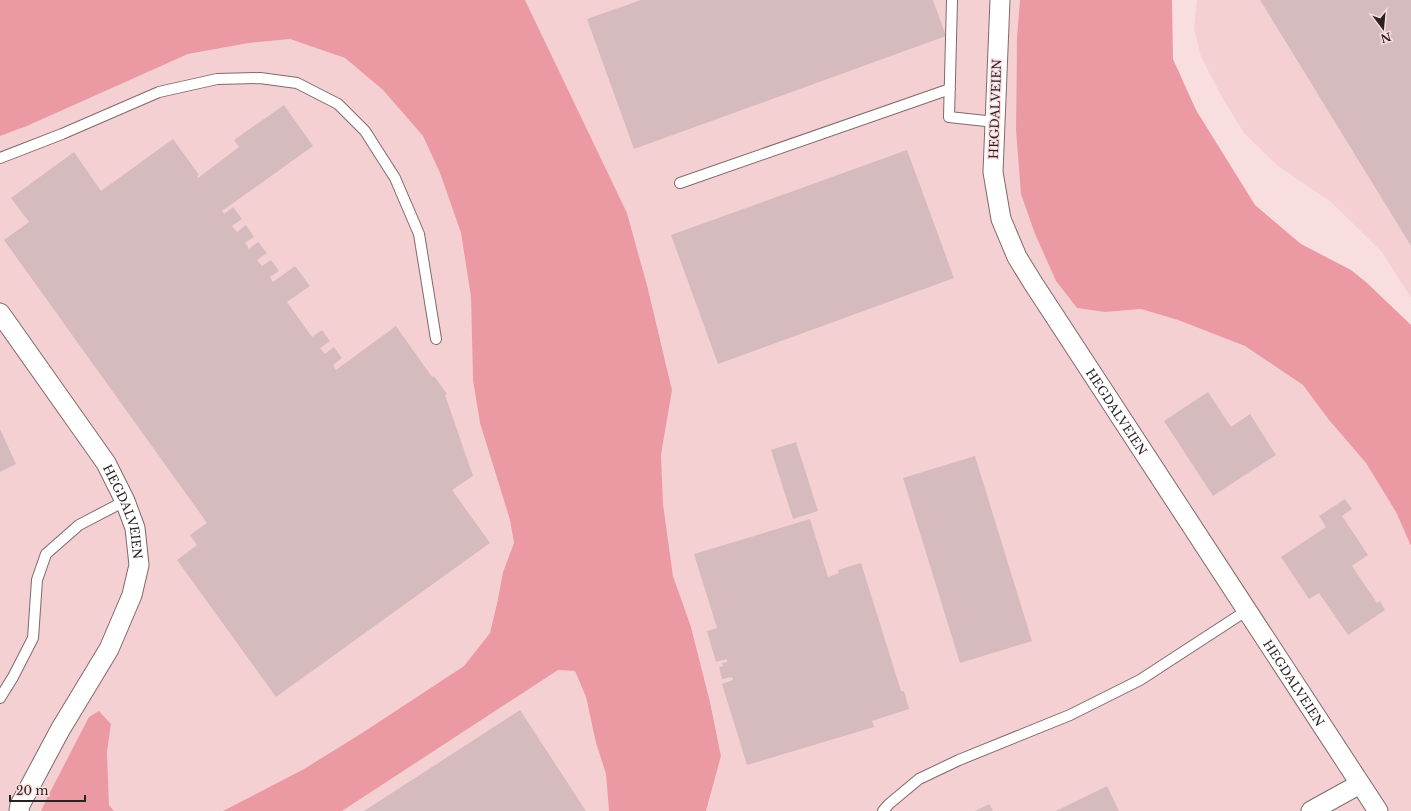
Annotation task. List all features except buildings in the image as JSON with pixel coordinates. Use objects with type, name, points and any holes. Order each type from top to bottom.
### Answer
[{"type":"street","name":"HEGDALVEIEN","points":[[1000,0],[993,172],[1002,219],[1017,257],[1246,611],[1378,811]]},
{"type":"street","name":"HEGDALVEIEN","points":[[0,313],[106,463],[125,501],[135,528],[139,565],[132,595],[109,649],[60,730],[18,811]]},
{"type":"street","points":[[1311,811],[1360,784]]},
{"type":"lane","points":[[952,0],[949,118],[995,122]]},
{"type":"lane","points":[[0,158],[62,134],[160,92],[217,79],[260,78],[297,83],[338,104],[365,131],[395,178],[419,234],[436,339]]},
{"type":"lane","points":[[680,183],[950,88]]},
{"type":"lane","points":[[0,698],[13,677],[33,638],[37,580],[46,554],[79,525],[125,501]]},
{"type":"lane","points":[[883,811],[889,804],[919,779],[959,760],[1070,716],[1140,680],[1246,611]]},
{"type":"shaded area","points":[[0,0],[525,0],[627,213],[648,289],[672,390],[661,455],[663,504],[673,576],[691,627],[710,702],[721,756],[706,811],[609,811],[606,774],[596,743],[586,697],[575,671],[558,670],[342,811],[223,811],[304,769],[464,666],[490,633],[503,572],[514,543],[510,520],[480,423],[473,380],[471,297],[461,233],[440,173],[423,136],[383,90],[345,58],[290,39],[249,43],[188,54],[27,126],[0,136]]},
{"type":"shaded area","points":[[525,0],[1020,0],[1017,37],[1016,130],[1035,234],[1056,281],[1077,308],[1105,312],[1141,309],[1178,320],[1245,346],[1303,385],[1329,420],[1366,463],[1396,512],[1411,546],[1411,811],[706,811],[721,755],[710,702],[691,627],[673,576],[663,504],[661,455],[672,389],[648,289],[627,213]]},
{"type":"shaded area","points":[[1020,0],[1172,0],[1173,59],[1196,110],[1255,205],[1301,244],[1351,270],[1366,282],[1411,325],[1411,546],[1396,512],[1366,463],[1329,420],[1303,385],[1245,346],[1178,320],[1141,309],[1105,312],[1077,308],[1056,281],[1035,234],[1021,194],[1016,130],[1017,37]]},
{"type":"shaded area","points":[[1197,0],[1411,0],[1411,298],[1382,252],[1331,202],[1278,166],[1244,133],[1223,99],[1201,57],[1194,28]]},
{"type":"shaded area","points":[[290,39],[345,58],[383,90],[423,136],[440,173],[461,233],[471,297],[473,380],[480,423],[510,520],[514,543],[503,572],[490,633],[464,666],[304,769],[223,811],[114,811],[109,805],[107,752],[111,724],[47,798],[41,811],[0,811],[0,136],[27,126],[188,54],[249,43]]},
{"type":"shaded area","points":[[558,670],[575,671],[586,697],[596,743],[606,774],[609,811],[342,811]]},
{"type":"shaded area","points":[[99,711],[111,724],[107,752],[109,805],[114,811],[41,811],[89,717]]}]
